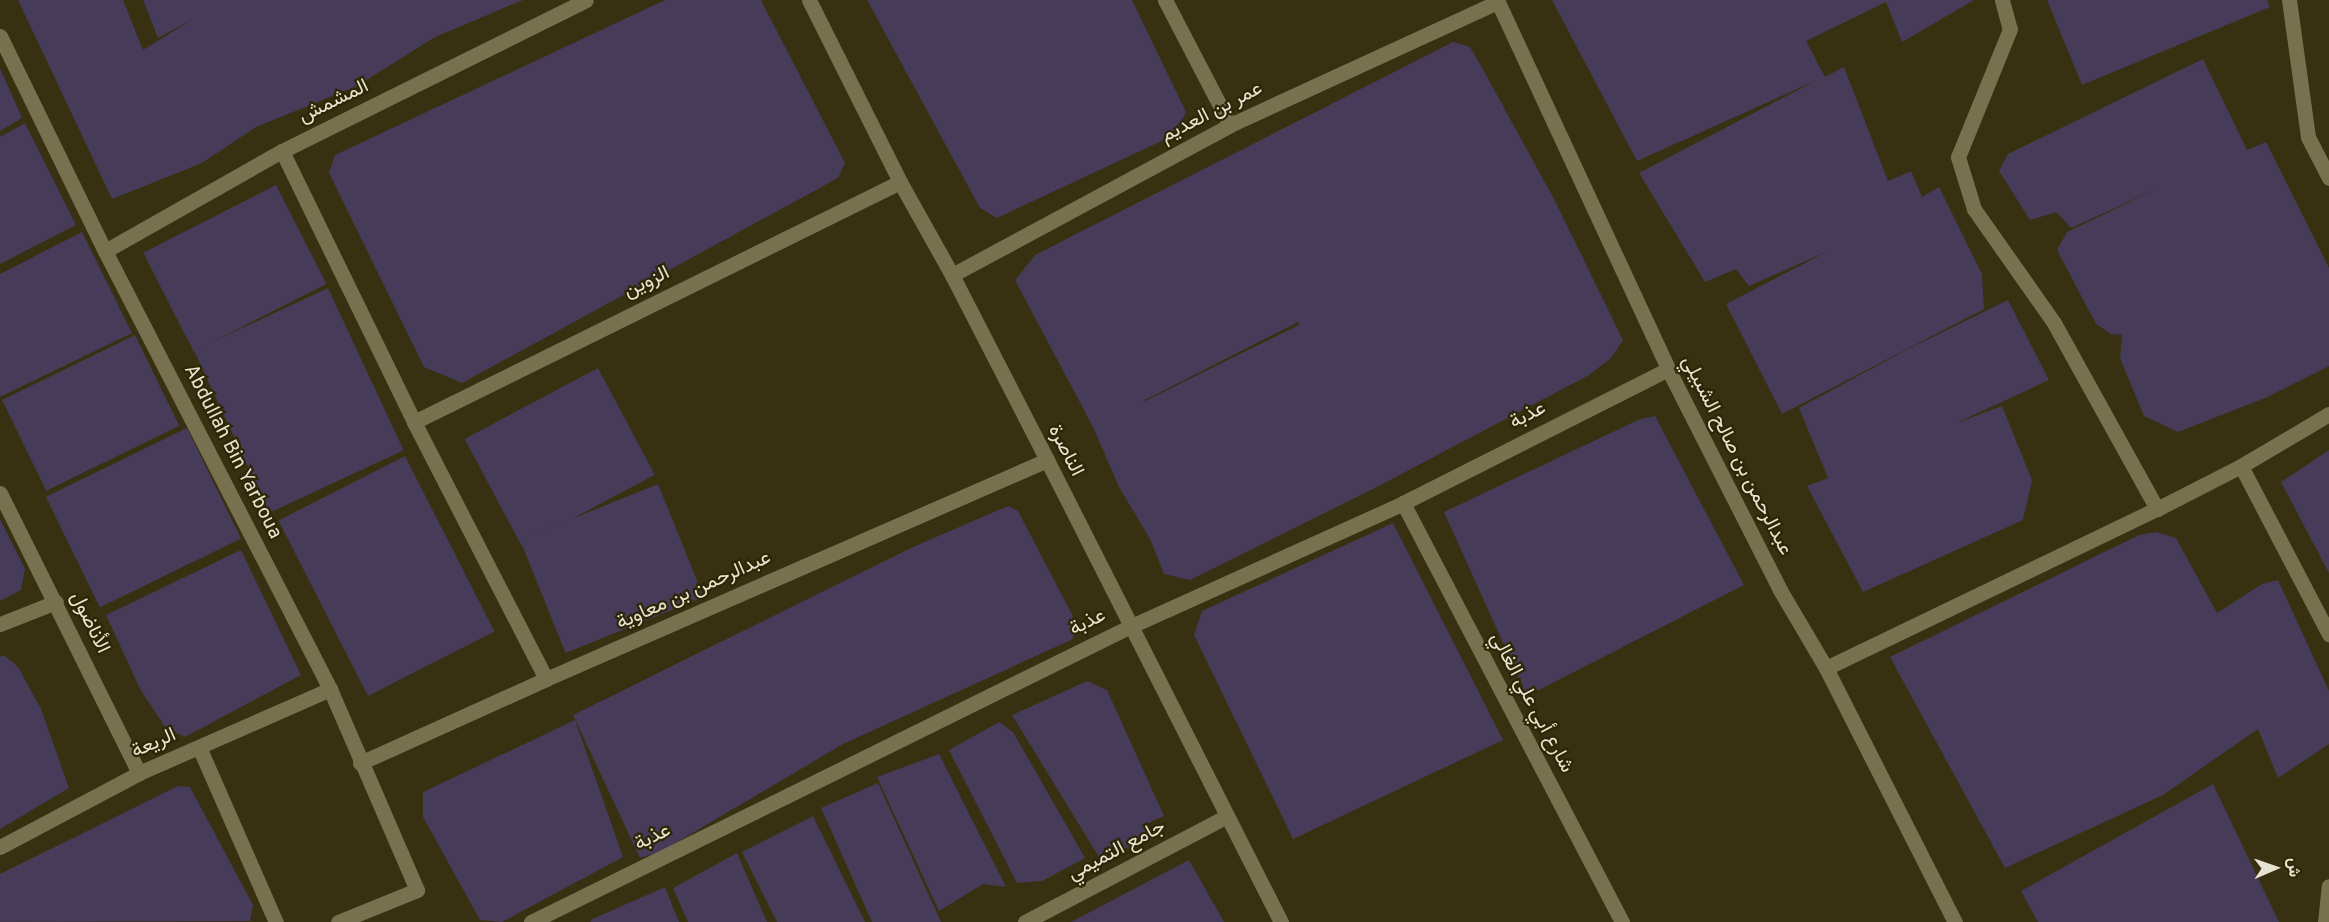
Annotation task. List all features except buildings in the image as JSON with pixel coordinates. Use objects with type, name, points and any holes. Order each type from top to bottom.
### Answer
[{"type":"street","name":"المشمش","points":[[105,250],[282,151],[586,0]]},
{"type":"street","name":"الناصرة","points":[[808,0],[900,182],[952,275],[1047,460],[1129,627],[1281,922]]},
{"type":"street","points":[[1166,0],[1230,125]]},
{"type":"street","points":[[2002,0],[2010,29],[1958,157],[1961,168],[1974,209],[2054,323],[2157,508]]},
{"type":"street","points":[[2289,0],[2308,137],[2329,178]]},
{"type":"street","name":"عمر بن العديم","points":[[952,275],[1230,125],[1498,1]]},
{"type":"street","name":"عبدالرحمن بن صالح الشبيلي","points":[[1498,1],[1668,369],[1780,590],[1826,668],[1949,920]]},
{"type":"street","name":"Abdullah Bin Yarboua","points":[[0,36],[105,250],[330,689],[360,763],[417,890],[338,922]]},
{"type":"street","points":[[282,151],[414,422],[546,679]]},
{"type":"street","name":"الزوين","points":[[414,422],[900,182]]},
{"type":"street","name":"عذبة","points":[[531,922],[1129,627],[1403,503],[1668,369]]},
{"type":"street","points":[[1826,668],[2241,466],[2329,414]]},
{"type":"street","name":"عبدالرحمن بن معاوية","points":[[360,763],[1047,460]]},
{"type":"street","points":[[2241,466],[2329,634]]},
{"type":"street","name":"الأناضول","points":[[0,493],[139,772]]},
{"type":"street","name":"شارع أبي علي الغالي","points":[[1403,503],[1622,922]]},
{"type":"street","points":[[0,624],[56,602]]},
{"type":"street","name":"الريعة","points":[[0,847],[139,772],[330,689]]},
{"type":"street","points":[[199,747],[276,922]]},
{"type":"street","name":"جامع التميمي","points":[[1025,922],[1227,816]]},
{"type":"street","points":[[2325,922],[2329,886]]}]
